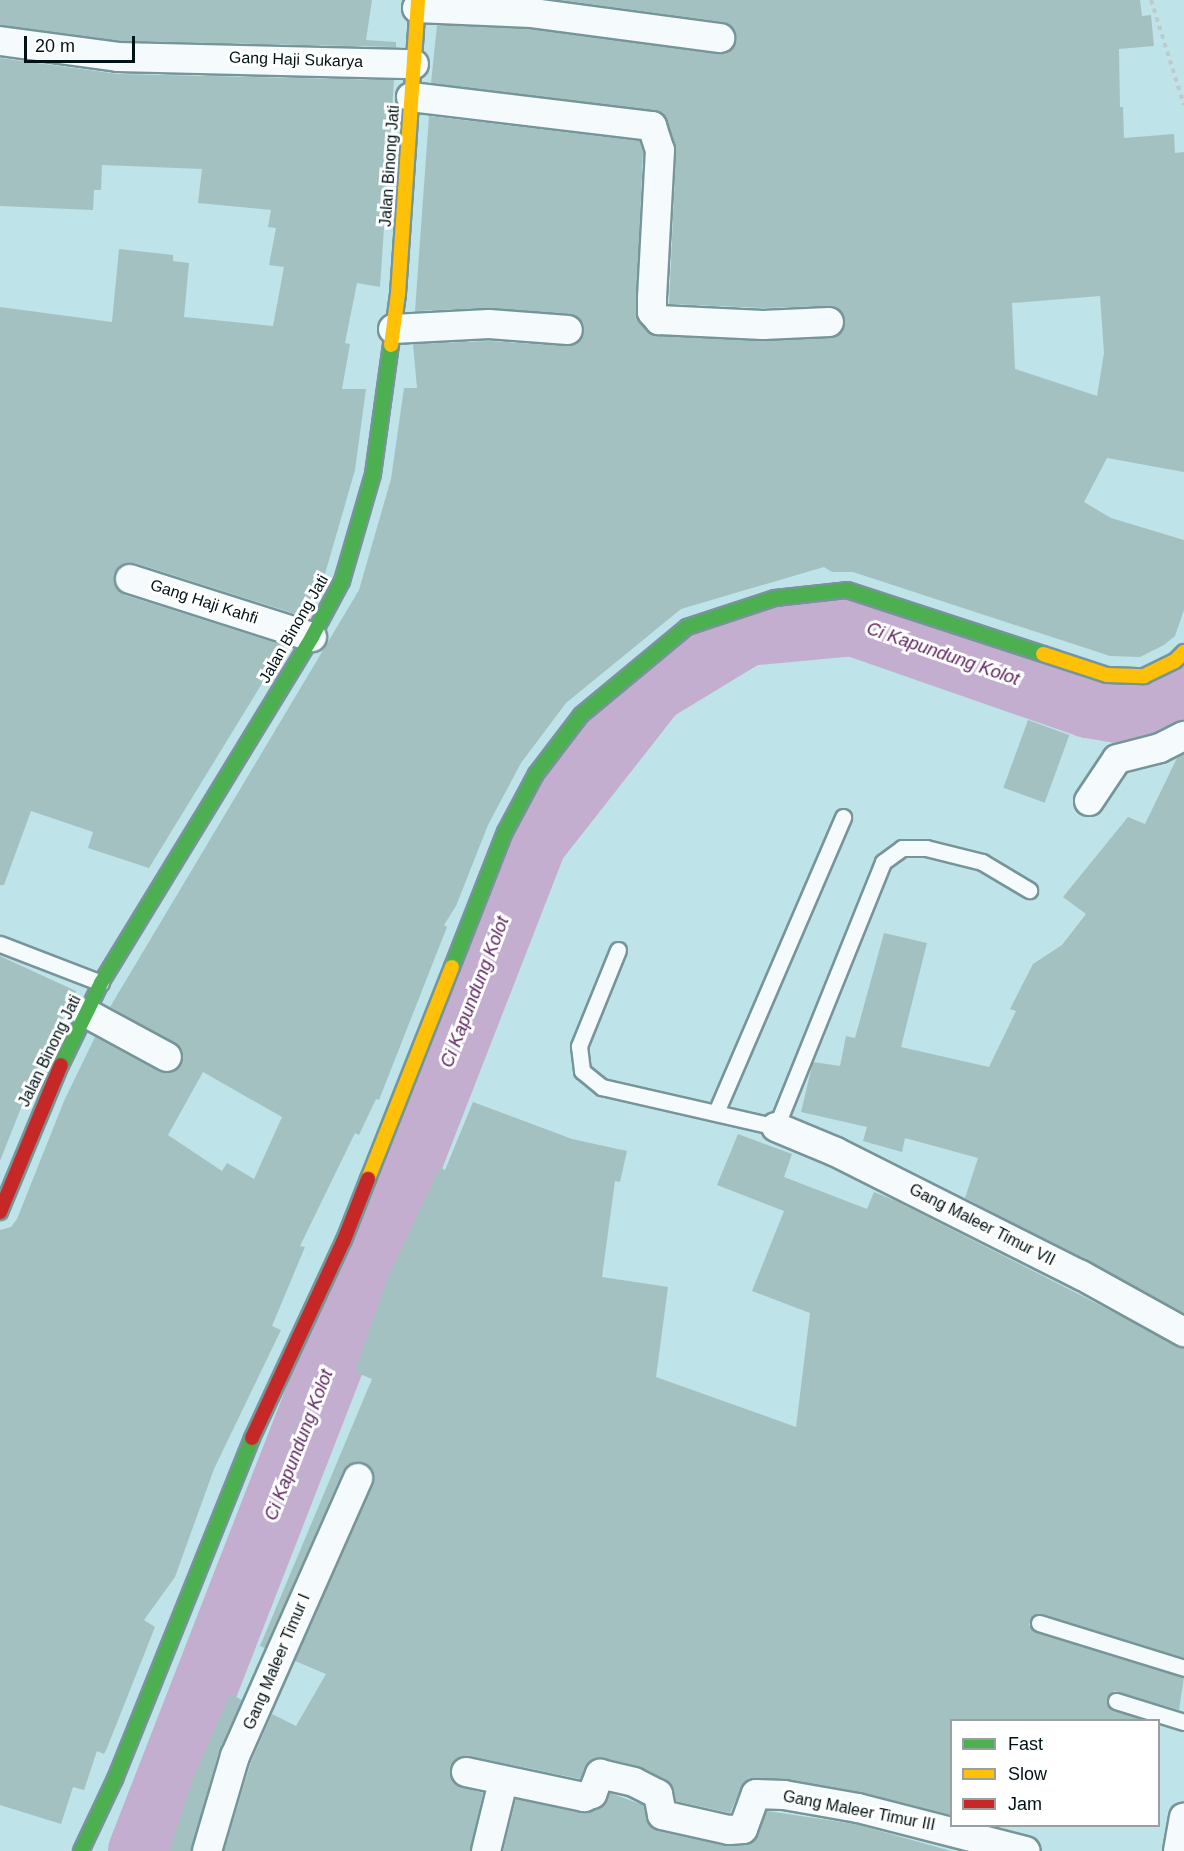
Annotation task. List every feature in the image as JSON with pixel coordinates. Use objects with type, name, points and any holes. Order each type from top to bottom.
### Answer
[{"type":"street","points":[[417,4],[532,13],[720,38]]},
{"type":"street","name":"Jalan Binong Jati","points":[[0,1212],[4,1183],[46,1093],[102,983],[312,637],[342,581],[362,519],[393,329],[417,4]]},
{"type":"street","name":"Gang Haji Sukarya","points":[[0,41],[118,57],[414,64]]},
{"type":"street","points":[[411,97],[652,126],[660,150],[652,299],[652,312],[658,320],[763,325],[829,322]]},
{"type":"street","points":[[393,329],[489,324],[568,330]]},
{"type":"street","name":"Gang Haji Kahfi","points":[[130,579],[312,637]]},
{"type":"street","points":[[81,1851],[115,1779],[239,1465],[344,1240],[505,832],[536,774],[580,715],[687,627],[775,598],[810,592],[847,590],[1107,675],[1144,676],[1175,661],[1184,652]]},
{"type":"street","points":[[1089,801],[1116,759],[1160,748],[1184,736]]},
{"type":"street","points":[[86,1013],[167,1058]]},
{"type":"street","name":"Gang Maleer Timur VII","points":[[776,1127],[836,1152],[1081,1275],[1184,1332]]},
{"type":"street","name":"Gang Maleer Timur I","points":[[207,1851],[235,1756],[358,1478]]},
{"type":"street","name":"Gang Maleer Timur III","points":[[466,1772],[503,1782],[584,1797],[592,1794],[600,1774],[634,1782],[658,1794],[662,1815],[738,1831],[745,1826],[756,1794],[773,1794],[868,1810],[1026,1851]]},
{"type":"street","points":[[486,1851],[503,1782]]},
{"type":"lane","points":[[717,1110],[843,817]]},
{"type":"lane","points":[[618,950],[579,1046],[582,1071],[602,1087],[717,1110],[776,1127],[883,862],[902,848],[926,848],[982,862],[1029,890]]},
{"type":"lane","points":[[0,944],[102,983]]},
{"type":"lane","points":[[1039,1623],[1184,1668]]},
{"type":"lane","points":[[1116,1701],[1184,1722]]},
{"type":"path","points":[[1150,0],[1184,105]]},
{"type":"building","points":[[0,0],[372,0],[366,40],[396,42],[396,47],[119,41],[0,25]]},
{"type":"building","points":[[559,0],[1140,0],[1142,16],[1151,15],[1154,46],[1119,49],[1120,107],[1123,107],[1124,138],[1174,134],[1175,153],[1184,152],[1184,472],[1107,458],[1084,502],[1111,518],[1184,540],[1184,610],[1175,636],[1164,645],[1140,657],[1110,656],[853,572],[832,572],[824,567],[681,609],[566,703],[521,763],[488,825],[456,906],[444,925],[447,927],[379,1100],[376,1099],[359,1135],[355,1133],[300,1246],[305,1247],[272,1326],[281,1330],[214,1469],[175,1577],[144,1620],[155,1627],[104,1754],[97,1751],[84,1790],[73,1787],[61,1824],[0,1805],[0,1230],[11,1227],[17,1219],[64,1101],[95,1037],[160,1072],[175,1071],[182,1064],[183,1056],[175,1043],[110,1007],[359,590],[391,479],[404,388],[417,388],[413,344],[489,341],[567,346],[581,340],[584,332],[583,322],[569,314],[488,308],[415,311],[429,116],[640,141],[643,152],[636,312],[651,335],[764,341],[830,338],[844,329],[843,314],[829,306],[763,308],[669,304],[676,151],[662,113],[431,83],[437,25],[531,29],[718,54],[727,53],[736,41],[735,31],[722,22]],"holes":[[[1100,296],[1104,353],[1097,396],[1015,369],[1012,303]],[[203,1072],[282,1117],[254,1179],[227,1163],[222,1171],[168,1135]]]},
{"type":"building","points":[[0,58],[118,74],[394,80],[380,287],[357,283],[345,343],[350,344],[342,389],[366,389],[355,470],[325,574],[302,616],[135,563],[119,567],[114,583],[125,595],[285,646],[149,868],[88,848],[93,832],[31,811],[4,885],[0,885],[0,307],[112,322],[119,249],[173,255],[173,261],[189,263],[184,317],[273,326],[284,267],[269,265],[276,228],[268,227],[271,210],[198,203],[202,169],[102,165],[101,190],[94,190],[93,210],[0,206]]},
{"type":"building","points":[[1028,720],[1069,735],[1045,803],[1003,788]]},
{"type":"building","points":[[1184,754],[1184,1313],[965,1198],[978,1158],[905,1138],[902,1152],[863,1141],[867,1127],[801,1112],[813,1062],[840,1066],[846,1036],[855,1038],[884,933],[927,943],[901,1047],[989,1067],[1016,1011],[1010,1009],[1033,964],[1062,945],[1086,914],[1063,897],[1128,817],[1145,824],[1177,758]]},
{"type":"building","points":[[0,956],[76,991],[30,1085],[0,1161]]},
{"type":"building","points":[[473,1102],[572,1139],[627,1151],[620,1182],[615,1181],[602,1277],[668,1287],[656,1377],[796,1427],[810,1313],[752,1291],[784,1211],[717,1185],[738,1134],[792,1154],[784,1177],[867,1209],[874,1192],[896,1201],[1184,1348],[1184,1658],[1042,1614],[1033,1616],[1029,1625],[1036,1632],[1184,1677],[1179,1710],[1114,1691],[1107,1699],[1109,1708],[1143,1719],[950,1719],[950,1815],[861,1792],[757,1778],[741,1788],[730,1813],[676,1801],[671,1784],[665,1779],[638,1766],[604,1758],[589,1762],[580,1779],[469,1756],[454,1761],[450,1769],[455,1785],[483,1793],[470,1851],[224,1851],[251,1762],[272,1714],[296,1726],[326,1674],[295,1661],[373,1485],[372,1469],[364,1463],[349,1464],[343,1471],[265,1648],[260,1646],[372,1379],[355,1372],[388,1277],[440,1167],[445,1170]]},
{"type":"building","points":[[230,1694],[242,1700],[219,1751],[191,1851],[169,1851],[194,1776]]},
{"type":"building","points":[[610,1793],[643,1805],[650,1826],[658,1831],[726,1846],[753,1842],[767,1811],[855,1824],[951,1851],[503,1851],[516,1799],[581,1813],[603,1806]]},
{"type":"waterway","name":"Ci Kapundung Kolot","points":[[141,1851],[534,842],[653,690],[747,633],[853,623],[1088,705],[1142,714],[1184,693]]},
{"type":"traffic: fast","points":[[61,1065],[101,983],[312,637],[342,581],[373,474],[391,345]]},
{"type":"traffic: fast","points":[[452,967],[505,832],[536,774],[581,715],[687,627],[775,598],[847,590],[1043,654]]},
{"type":"traffic: fast","points":[[81,1851],[115,1779],[252,1438]]},
{"type":"traffic: slow","points":[[391,345],[398,294],[418,0]]},
{"type":"traffic: slow","points":[[1043,654],[1107,675],[1144,676],[1175,661],[1184,652]]},
{"type":"traffic: slow","points":[[368,1179],[452,967]]},
{"type":"traffic: jam","points":[[0,1212],[61,1065]]},
{"type":"traffic: jam","points":[[252,1438],[344,1240],[368,1179]]}]
